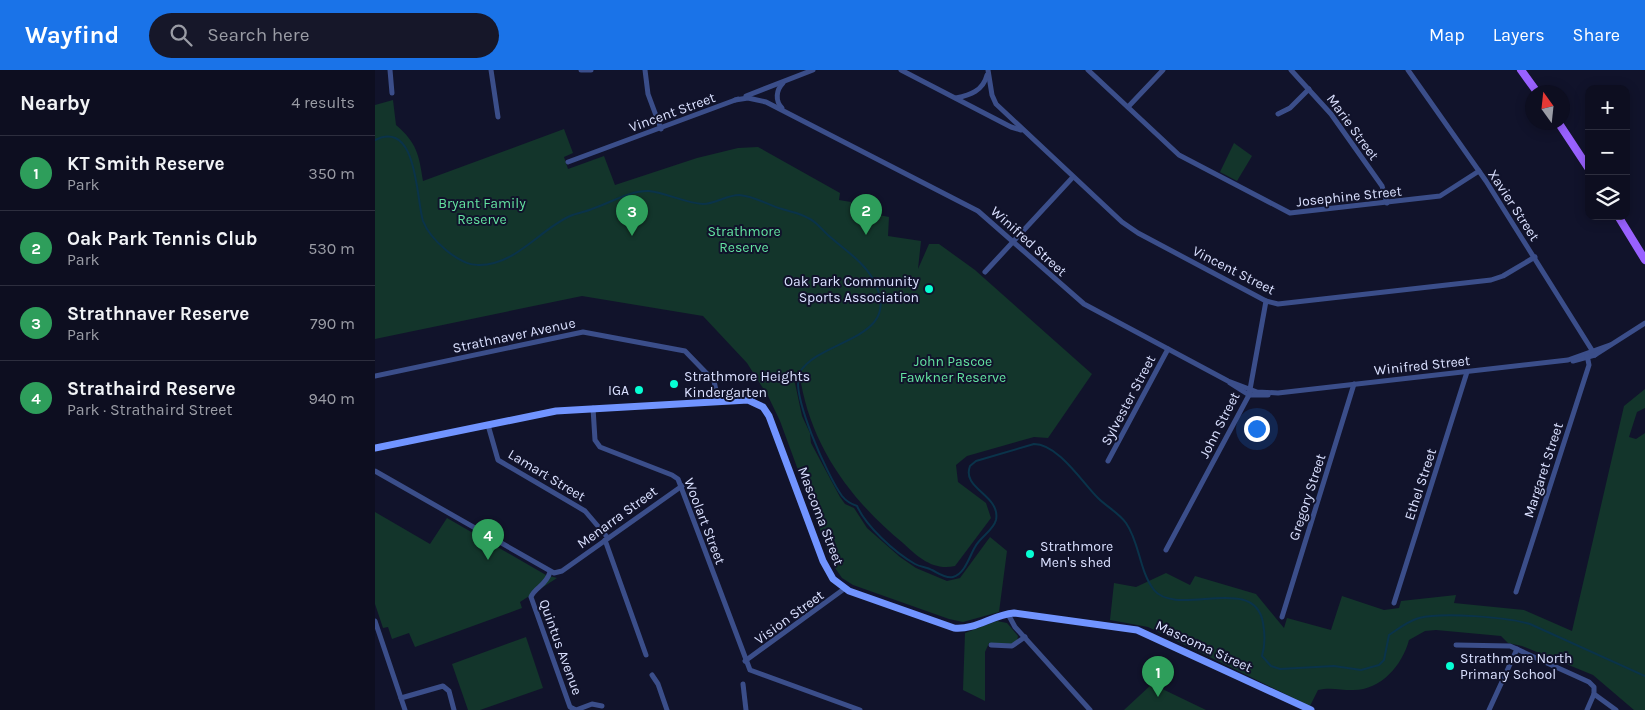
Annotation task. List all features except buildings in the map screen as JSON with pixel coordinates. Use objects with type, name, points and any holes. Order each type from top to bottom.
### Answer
[{"type":"main road","points":[[1521,70],[1532,85]]},
{"type":"main road","points":[[1563,130],[1585,163]]},
{"type":"main road","points":[[1620,220],[1645,260]]},
{"type":"main road","name":"Mascoma Street","points":[[376,449],[556,411],[718,400],[748,400],[767,412],[823,561],[830,575],[844,589],[953,628],[971,627],[1008,614],[1137,630],[1311,710]]},
{"type":"street","points":[[390,70],[392,93]]},
{"type":"street","points":[[491,70],[498,117]]},
{"type":"street","points":[[581,70],[591,70]]},
{"type":"street","points":[[645,70],[648,94],[661,129]]},
{"type":"street","name":"Vincent Street","points":[[568,162],[661,129],[813,70]]},
{"type":"street","name":"Vincent Street","points":[[901,70],[1011,127],[1022,130]]},
{"type":"street","points":[[956,98],[977,91],[986,81],[988,70]]},
{"type":"street","name":"Vincent Street","points":[[988,70],[993,99],[1010,119],[1129,228],[1266,301],[1277,304],[1491,280],[1503,276],[1535,257]]},
{"type":"street","name":"Josephine Street","points":[[1087,70],[1186,160],[1284,211],[1297,213],[1440,196],[1479,171]]},
{"type":"street","points":[[1127,107],[1163,70]]},
{"type":"street","name":"Marie Street","points":[[1291,70],[1331,114],[1381,186],[1387,203]]},
{"type":"street","name":"Xavier Street","points":[[1408,70],[1479,171],[1535,257],[1594,354]]},
{"type":"street","points":[[784,111],[777,98],[779,87],[785,81]]},
{"type":"street","points":[[1277,114],[1290,108],[1309,89]]},
{"type":"street","name":"Winifred Street","points":[[735,100],[753,98],[784,111],[978,211],[1078,300],[1167,349],[1249,392],[1261,396],[1278,392],[1587,357],[1645,323]]},
{"type":"street","points":[[999,120],[1010,119]]},
{"type":"street","points":[[985,272],[1072,176]]},
{"type":"street","name":"John Street","points":[[1166,550],[1249,392],[1266,301]]},
{"type":"street","name":"Strathnaver Avenue","points":[[375,376],[583,332],[685,351],[714,381],[718,400]]},
{"type":"street","name":"Sylvester Street","points":[[1108,461],[1167,349]]},
{"type":"street","name":"Margaret Street","points":[[1516,592],[1589,365],[1587,357]]},
{"type":"street","name":"Ethel Street","points":[[1395,603],[1467,372]]},
{"type":"street","name":"Gregory Street","points":[[1282,617],[1355,384]]},
{"type":"street","name":"Woolart Street","points":[[593,408],[595,440],[600,447],[672,475],[682,486],[745,661]]},
{"type":"street","name":"Lamart Street","points":[[489,425],[498,460],[580,508],[607,539],[646,655]]},
{"type":"street","points":[[375,471],[550,572]]},
{"type":"street","name":"Menarra Street","points":[[550,572],[559,573],[567,568],[682,486]]},
{"type":"street","name":"Quintus Avenue","points":[[550,572],[546,582],[531,597],[571,708],[576,710],[595,704],[602,706]]},
{"type":"street","name":"Vision Street","points":[[745,661],[844,589]]},
{"type":"street","points":[[1008,614],[1012,623],[1090,710]]},
{"type":"street","points":[[375,621],[405,710]]},
{"type":"street","points":[[991,645],[1012,646],[1025,637]]},
{"type":"street","points":[[1456,645],[1511,646],[1589,682],[1594,687],[1594,694],[1587,710]]},
{"type":"street","points":[[1489,710],[1517,649]]},
{"type":"street","points":[[745,661],[750,670],[759,675],[860,710]]},
{"type":"street","points":[[652,675],[658,684],[667,710]]},
{"type":"street","points":[[743,684],[746,710]]},
{"type":"street","points":[[401,698],[443,686],[449,691],[454,710]]},
{"type":"street","points":[[1594,694],[1616,710]]},
{"type":"green space","points":[[393,100],[396,125],[409,138],[416,150],[423,181],[564,129],[573,153],[564,157],[568,169],[604,156],[615,185],[697,158],[738,148],[758,147],[840,193],[839,200],[851,202],[850,209],[889,217],[888,236],[921,241],[918,269],[929,244],[939,244],[975,270],[1092,374],[1048,438],[1034,437],[967,456],[956,465],[958,482],[986,503],[991,518],[955,566],[947,567],[926,562],[884,527],[867,510],[837,472],[825,452],[807,407],[801,383],[795,383],[802,416],[810,433],[811,443],[840,497],[845,504],[854,508],[867,528],[900,557],[916,568],[947,581],[960,578],[990,537],[1007,551],[999,612],[963,622],[949,619],[853,585],[842,578],[833,565],[780,421],[768,396],[747,363],[703,316],[582,296],[375,339],[375,105]]},
{"type":"green space","points":[[1234,143],[1252,156],[1237,181],[1220,172]]},
{"type":"green space","points":[[1645,389],[1645,408],[1637,412],[1629,437],[1636,439],[1645,433],[1645,710],[1634,710],[1593,675],[1522,646],[1508,643],[1501,636],[1436,630],[1425,631],[1409,640],[1406,650],[1395,668],[1372,686],[1352,690],[1318,690],[1310,706],[1148,627],[1110,620],[1114,583],[1136,587],[1166,573],[1190,585],[1195,576],[1256,594],[1284,628],[1287,618],[1331,630],[1342,596],[1384,610],[1399,608],[1401,601],[1456,595],[1454,603],[1524,610],[1572,631],[1624,406]]},
{"type":"green space","points":[[375,512],[430,544],[447,518],[546,575],[557,578],[520,602],[522,608],[514,611],[415,647],[409,633],[392,639],[388,627],[383,628],[375,604]]},
{"type":"green space","points":[[997,621],[1007,623],[1018,636],[1017,642],[1011,645],[989,643],[985,652],[985,701],[963,690],[965,633]]},
{"type":"green space","points":[[526,637],[543,688],[480,710],[468,710],[452,664]]},
{"type":"green space","points":[[1152,684],[1206,710],[1124,710]]},
{"type":"waterway","points":[[375,140],[389,137],[400,141],[407,151],[412,164],[423,221],[438,243],[454,256],[470,264],[491,264],[504,260],[570,216],[642,191],[656,192],[689,202],[703,204],[735,195],[745,196],[802,215],[814,221],[865,268],[874,281],[881,300],[878,315],[870,327],[810,361],[800,372],[798,382],[805,415],[820,454],[842,496],[857,506],[867,522],[890,546],[917,565],[948,577],[953,577],[961,572],[977,543],[996,520],[996,511],[993,504],[971,481],[969,474],[970,466],[976,461],[1034,444],[1052,450],[1061,457],[1098,498],[1123,519],[1131,531],[1145,574],[1154,590],[1165,597],[1180,600],[1231,598],[1246,601],[1257,608],[1264,631],[1262,656],[1271,666],[1280,669],[1334,666],[1361,670],[1379,665],[1384,660],[1389,635],[1407,623],[1429,616],[1458,615],[1506,619],[1530,624],[1645,676]]},
{"type":"place","name":"Oak Park Tennis Club","points":[[866,235]]},
{"type":"place","name":"Strathnaver Reserve","points":[[632,236]]},
{"type":"place","name":"Oak Park Community Sports Association","points":[[929,289]]},
{"type":"place","name":"Strathmore Heights Kindergarten","points":[[674,384]]},
{"type":"place","name":"IGA","points":[[639,390]]},
{"type":"place","name":"Strathmore Men's shed","points":[[1030,554]]},
{"type":"place","name":"Strathaird Reserve","points":[[488,560]]},
{"type":"place","name":"Strathmore North Primary School","points":[[1450,666]]},
{"type":"place","name":"KT Smith Reserve","points":[[1158,697]]},
{"type":"park label","name":"Bryant Family Reserve","points":[[482,212]]},
{"type":"park label","name":"Strathmore Reserve","points":[[744,240]]},
{"type":"park label","name":"John Pascoe Fawkner Reserve","points":[[953,370]]}]
